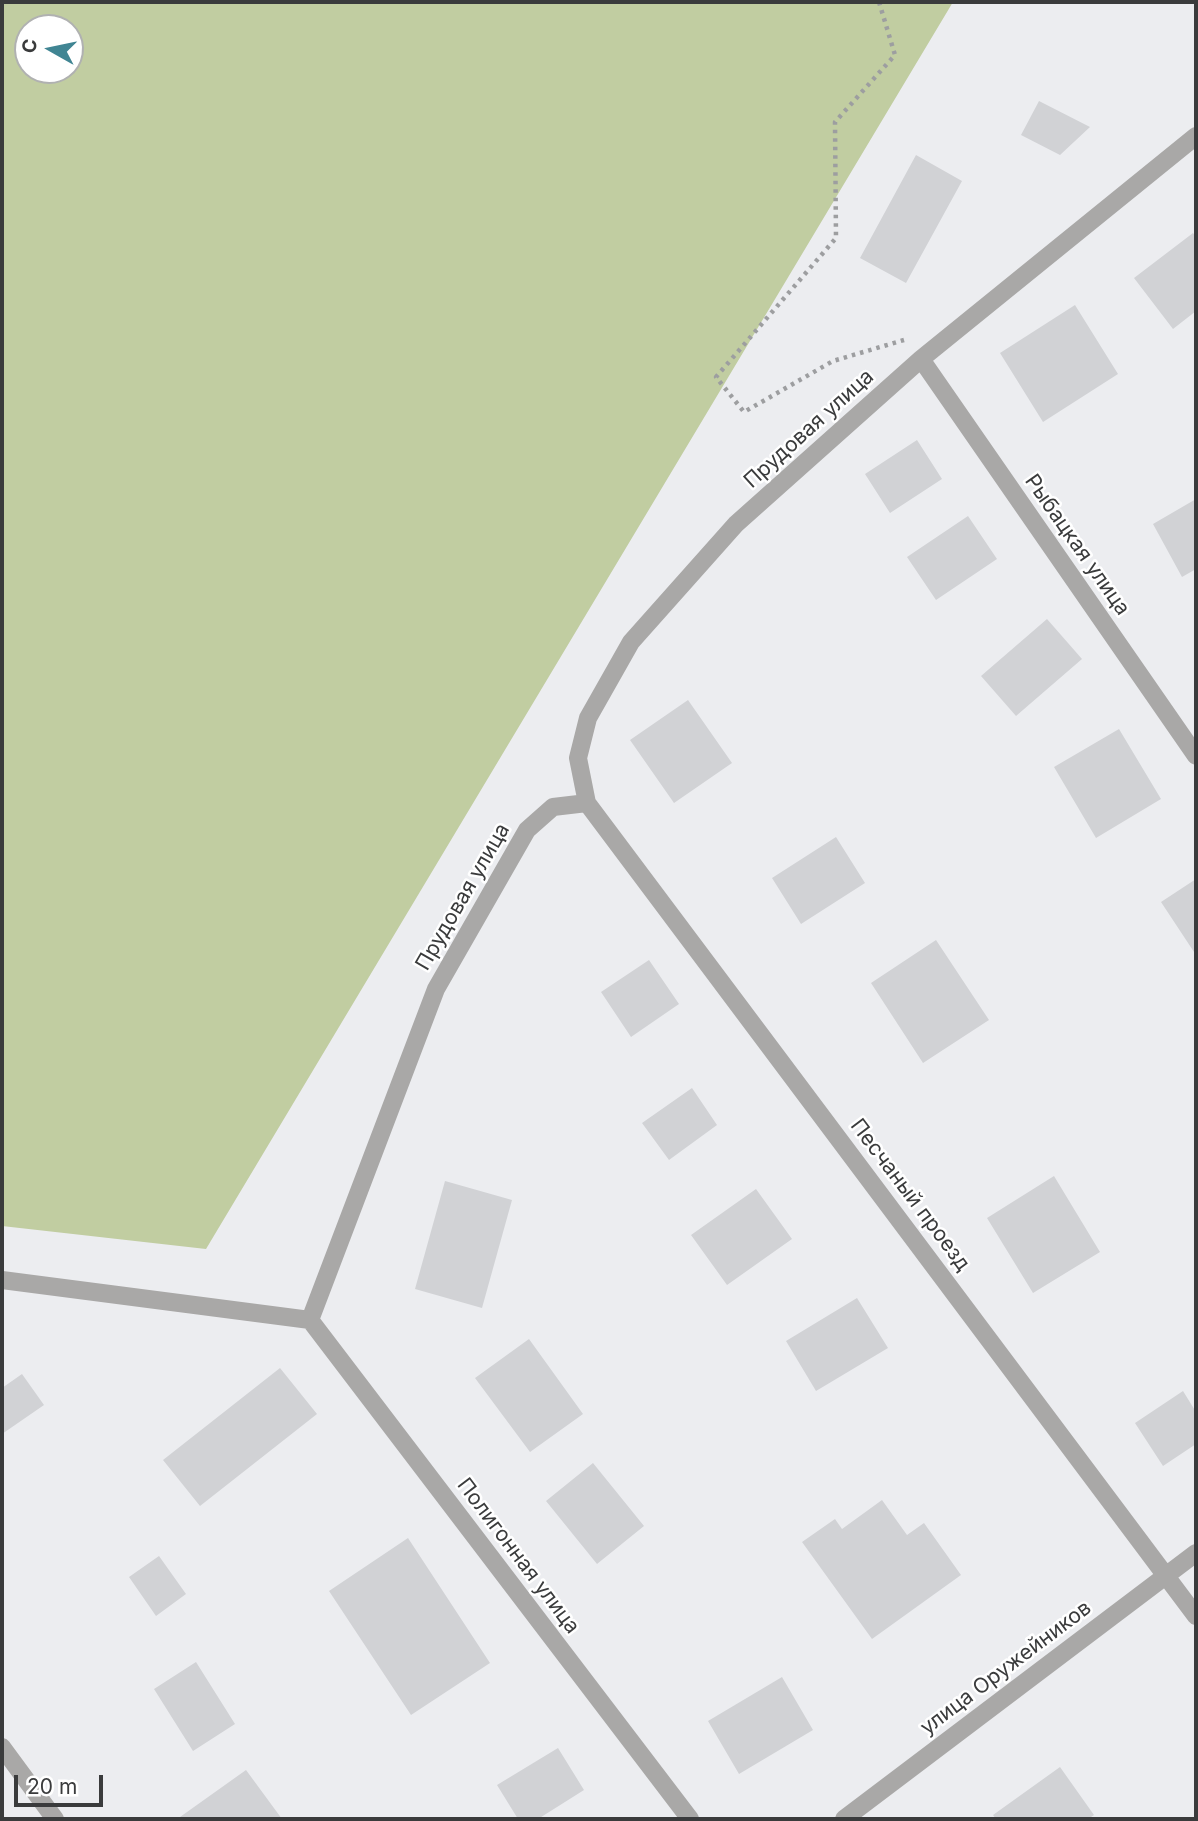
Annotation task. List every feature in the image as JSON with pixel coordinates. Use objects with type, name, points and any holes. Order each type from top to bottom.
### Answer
[{"type":"street","name":"Прудовая улица","points":[[310,1320],[436,989],[527,830],[553,807],[587,803],[578,758],[588,718],[631,642],[736,524],[921,359],[1196,136]]},
{"type":"street","name":"Рыбацкая улица","points":[[921,359],[1196,756]]},
{"type":"street","name":"Песчаный проезд","points":[[587,803],[1196,1616]]},
{"type":"street","points":[[2,1280],[310,1320]]},
{"type":"street","name":"Полигонная улица","points":[[310,1320],[690,1819]]},
{"type":"street","name":"улица Оружейников","points":[[844,1819],[1196,1553]]},
{"type":"street","points":[[2,1747],[55,1819]]},
{"type":"path","points":[[879,2],[895,55],[835,122],[836,238],[716,377],[744,412],[833,361],[910,338],[921,359]]},
{"type":"green space","points":[[2,2],[953,2],[206,1249],[2,1226]]},
{"type":"building","points":[[1039,101],[1090,127],[1060,155],[1021,135]]},
{"type":"building","points":[[916,155],[962,181],[906,283],[860,258]]},
{"type":"building","points":[[1193,233],[1196,237],[1196,311],[1173,329],[1134,278]]},
{"type":"building","points":[[1075,305],[1118,374],[1043,422],[1000,353]]},
{"type":"building","points":[[917,440],[942,479],[890,513],[865,474]]},
{"type":"building","points":[[1196,499],[1196,569],[1182,577],[1153,524]]},
{"type":"building","points":[[968,516],[997,559],[936,600],[907,557]]},
{"type":"building","points":[[1047,619],[1082,659],[1016,716],[981,676]]},
{"type":"building","points":[[688,700],[732,763],[674,803],[630,740]]},
{"type":"building","points":[[1119,729],[1161,799],[1096,838],[1054,767]]},
{"type":"building","points":[[836,837],[865,883],[801,924],[772,878]]},
{"type":"building","points":[[1196,879],[1196,955],[1161,902]]},
{"type":"building","points":[[936,940],[989,1020],[923,1063],[871,983]]},
{"type":"building","points":[[649,960],[679,1004],[631,1037],[601,992]]},
{"type":"building","points":[[692,1088],[717,1125],[669,1160],[642,1123]]},
{"type":"building","points":[[1054,1176],[1100,1252],[1033,1293],[987,1218]]},
{"type":"building","points":[[445,1181],[512,1200],[482,1308],[415,1289]]},
{"type":"building","points":[[756,1189],[792,1239],[727,1285],[691,1235]]},
{"type":"building","points":[[857,1298],[888,1348],[816,1391],[786,1341]]},
{"type":"building","points":[[529,1339],[583,1414],[530,1452],[475,1378]]},
{"type":"building","points":[[280,1368],[317,1414],[200,1506],[163,1460]]},
{"type":"building","points":[[22,1374],[44,1405],[2,1434],[2,1388]]},
{"type":"building","points":[[1183,1391],[1196,1412],[1196,1444],[1163,1466],[1135,1423]]},
{"type":"building","points":[[593,1463],[644,1526],[597,1564],[546,1501]]},
{"type":"building","points":[[882,1500],[907,1535],[924,1523],[961,1575],[872,1639],[802,1542],[835,1519],[842,1529]]},
{"type":"building","points":[[408,1538],[490,1663],[411,1715],[329,1591]]},
{"type":"building","points":[[159,1556],[186,1594],[156,1616],[129,1577]]},
{"type":"building","points":[[196,1662],[235,1724],[193,1751],[154,1689]]},
{"type":"building","points":[[782,1677],[813,1730],[739,1774],[708,1721]]},
{"type":"building","points":[[558,1748],[584,1790],[538,1819],[518,1819],[497,1785]]},
{"type":"building","points":[[1060,1767],[1094,1815],[1088,1819],[996,1819],[993,1815]]},
{"type":"building","points":[[246,1770],[282,1819],[180,1817]]}]
